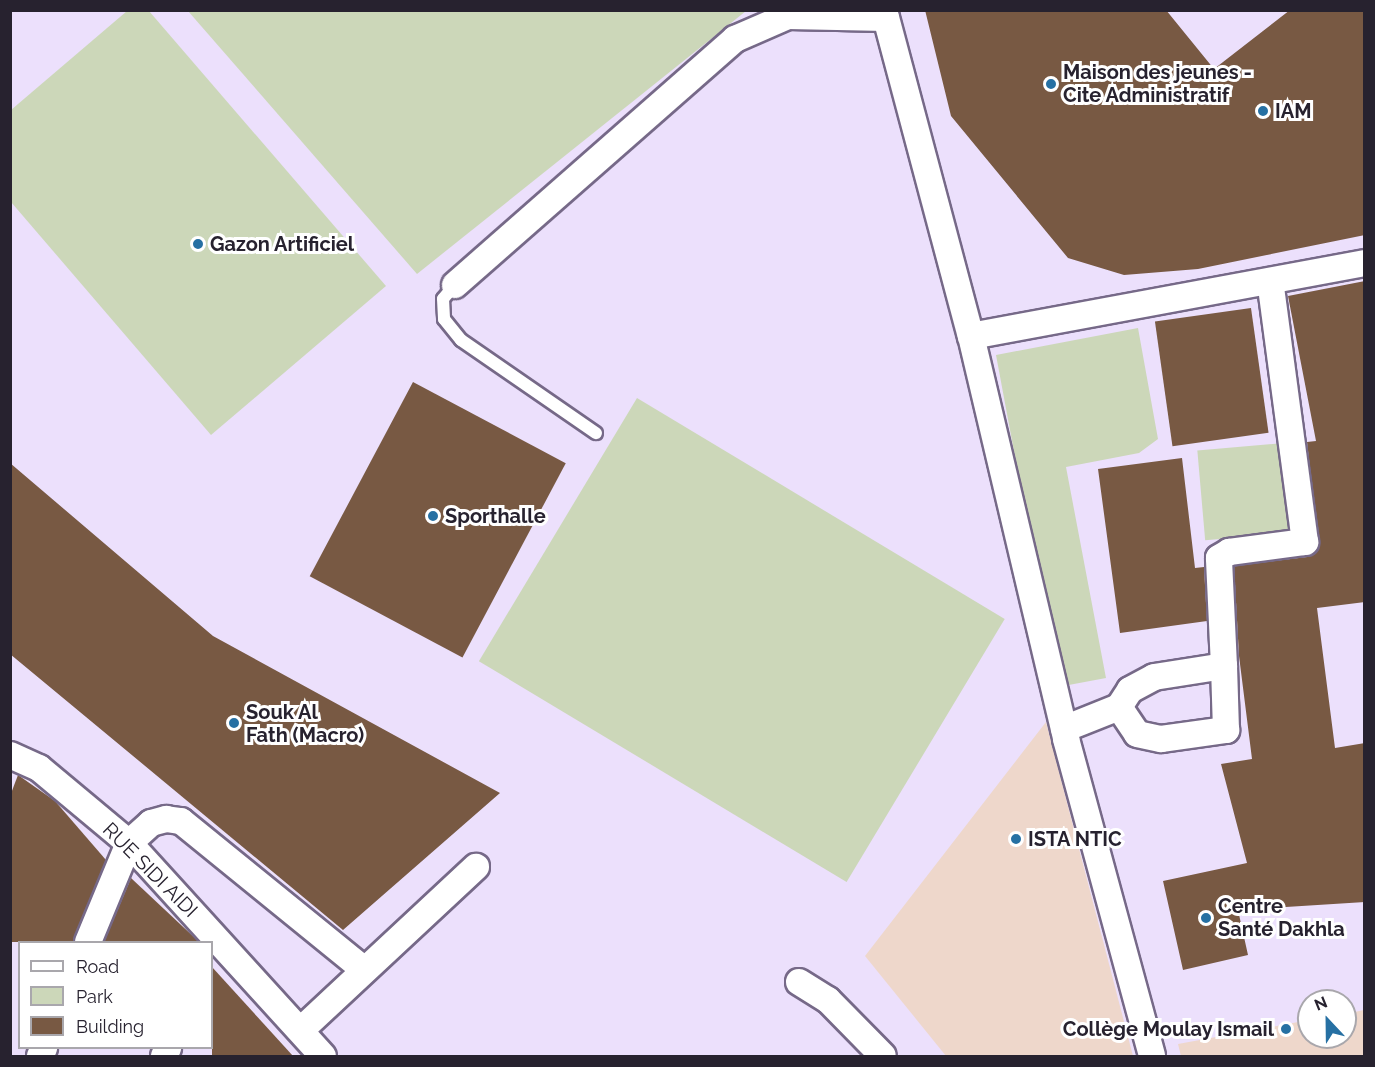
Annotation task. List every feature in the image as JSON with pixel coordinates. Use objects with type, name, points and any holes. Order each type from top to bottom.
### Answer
[{"type":"street","points":[[455,285],[735,39],[788,16],[885,14],[971,336],[1064,729],[1152,1056]]},
{"type":"street","points":[[971,336],[1365,262]]},
{"type":"street","points":[[1119,707],[1137,734],[1161,739],[1226,730],[1219,558],[1229,552],[1305,542],[1270,281]]},
{"type":"street","points":[[1064,729],[1119,707],[1130,690],[1154,677],[1224,666]]},
{"type":"street","name":"RUE SIDI AIDI","points":[[10,755],[39,768],[129,843],[213,941],[302,1029],[323,1056]]},
{"type":"street","points":[[88,941],[129,843],[151,824],[166,819],[181,821],[363,969]]},
{"type":"street","points":[[302,1029],[363,969],[476,867]]},
{"type":"street","points":[[799,982],[828,1000],[883,1056]]},
{"type":"lane","points":[[455,285],[443,299],[444,319],[461,340],[596,433]]},
{"type":"shaded area","name":"ISTA NTIC","points":[[1046,722],[1133,1056],[946,1056],[865,956]]},
{"type":"shaded area","name":"Collège Moulay Ismail","points":[[1364,1010],[1364,1056],[1181,1056],[1178,1044],[1297,1022],[1297,1049],[1357,1049],[1357,1011]]},
{"type":"green space","name":"Gazon Artificiel","points":[[127,11],[149,11],[386,286],[211,435],[11,202],[11,110]]},
{"type":"green space","points":[[188,11],[746,11],[417,274]]},
{"type":"green space","points":[[1138,328],[1158,439],[1139,453],[1066,467],[1106,678],[1058,687],[996,355]]},
{"type":"green space","points":[[637,398],[1005,619],[847,882],[479,661]]},
{"type":"green space","points":[[1284,443],[1292,533],[1205,540],[1197,451]]},
{"type":"building","name":"IAM","points":[[925,10],[1166,10],[1214,69],[1290,10],[1365,10],[1365,235],[1198,269],[1124,275],[1068,258],[951,116]]},
{"type":"building","points":[[1365,281],[1365,602],[1317,608],[1335,748],[1365,743],[1365,902],[1238,910],[1248,955],[1183,970],[1163,881],[1247,863],[1221,764],[1252,759],[1239,656],[1234,566],[1307,557],[1319,547],[1307,442],[1316,441],[1288,296]]},
{"type":"building","points":[[1251,308],[1269,433],[1172,446],[1155,321]]},
{"type":"building","name":"Sporthalle","points":[[413,382],[566,463],[462,657],[310,576]]},
{"type":"building","points":[[1182,458],[1195,568],[1204,567],[1207,621],[1120,633],[1098,469]]},
{"type":"building","name":"Souk Al Fath (Macro)","points":[[10,463],[213,636],[500,793],[343,930],[10,654]]},
{"type":"building","points":[[18,775],[55,801],[106,860],[73,941],[10,942],[10,796]]},
{"type":"building","points":[[131,878],[198,941],[104,941]]},
{"type":"building","points":[[213,968],[293,1056],[212,1056],[213,1049]]},
{"type":"place","name":"Maison des jeunes - Cite Administratif","points":[[1051,84]]},
{"type":"place","name":"IAM","points":[[1263,111]]},
{"type":"place","name":"Gazon Artificiel","points":[[198,244]]},
{"type":"place","name":"Sporthalle","points":[[433,516]]},
{"type":"place","name":"Souk Al Fath (Macro)","points":[[234,723]]},
{"type":"place","name":"ISTA NTIC","points":[[1016,839]]},
{"type":"place","name":"Centre Santé Dakhla","points":[[1206,918]]},
{"type":"place","name":"Collège Moulay Ismail","points":[[1286,1029]]}]
